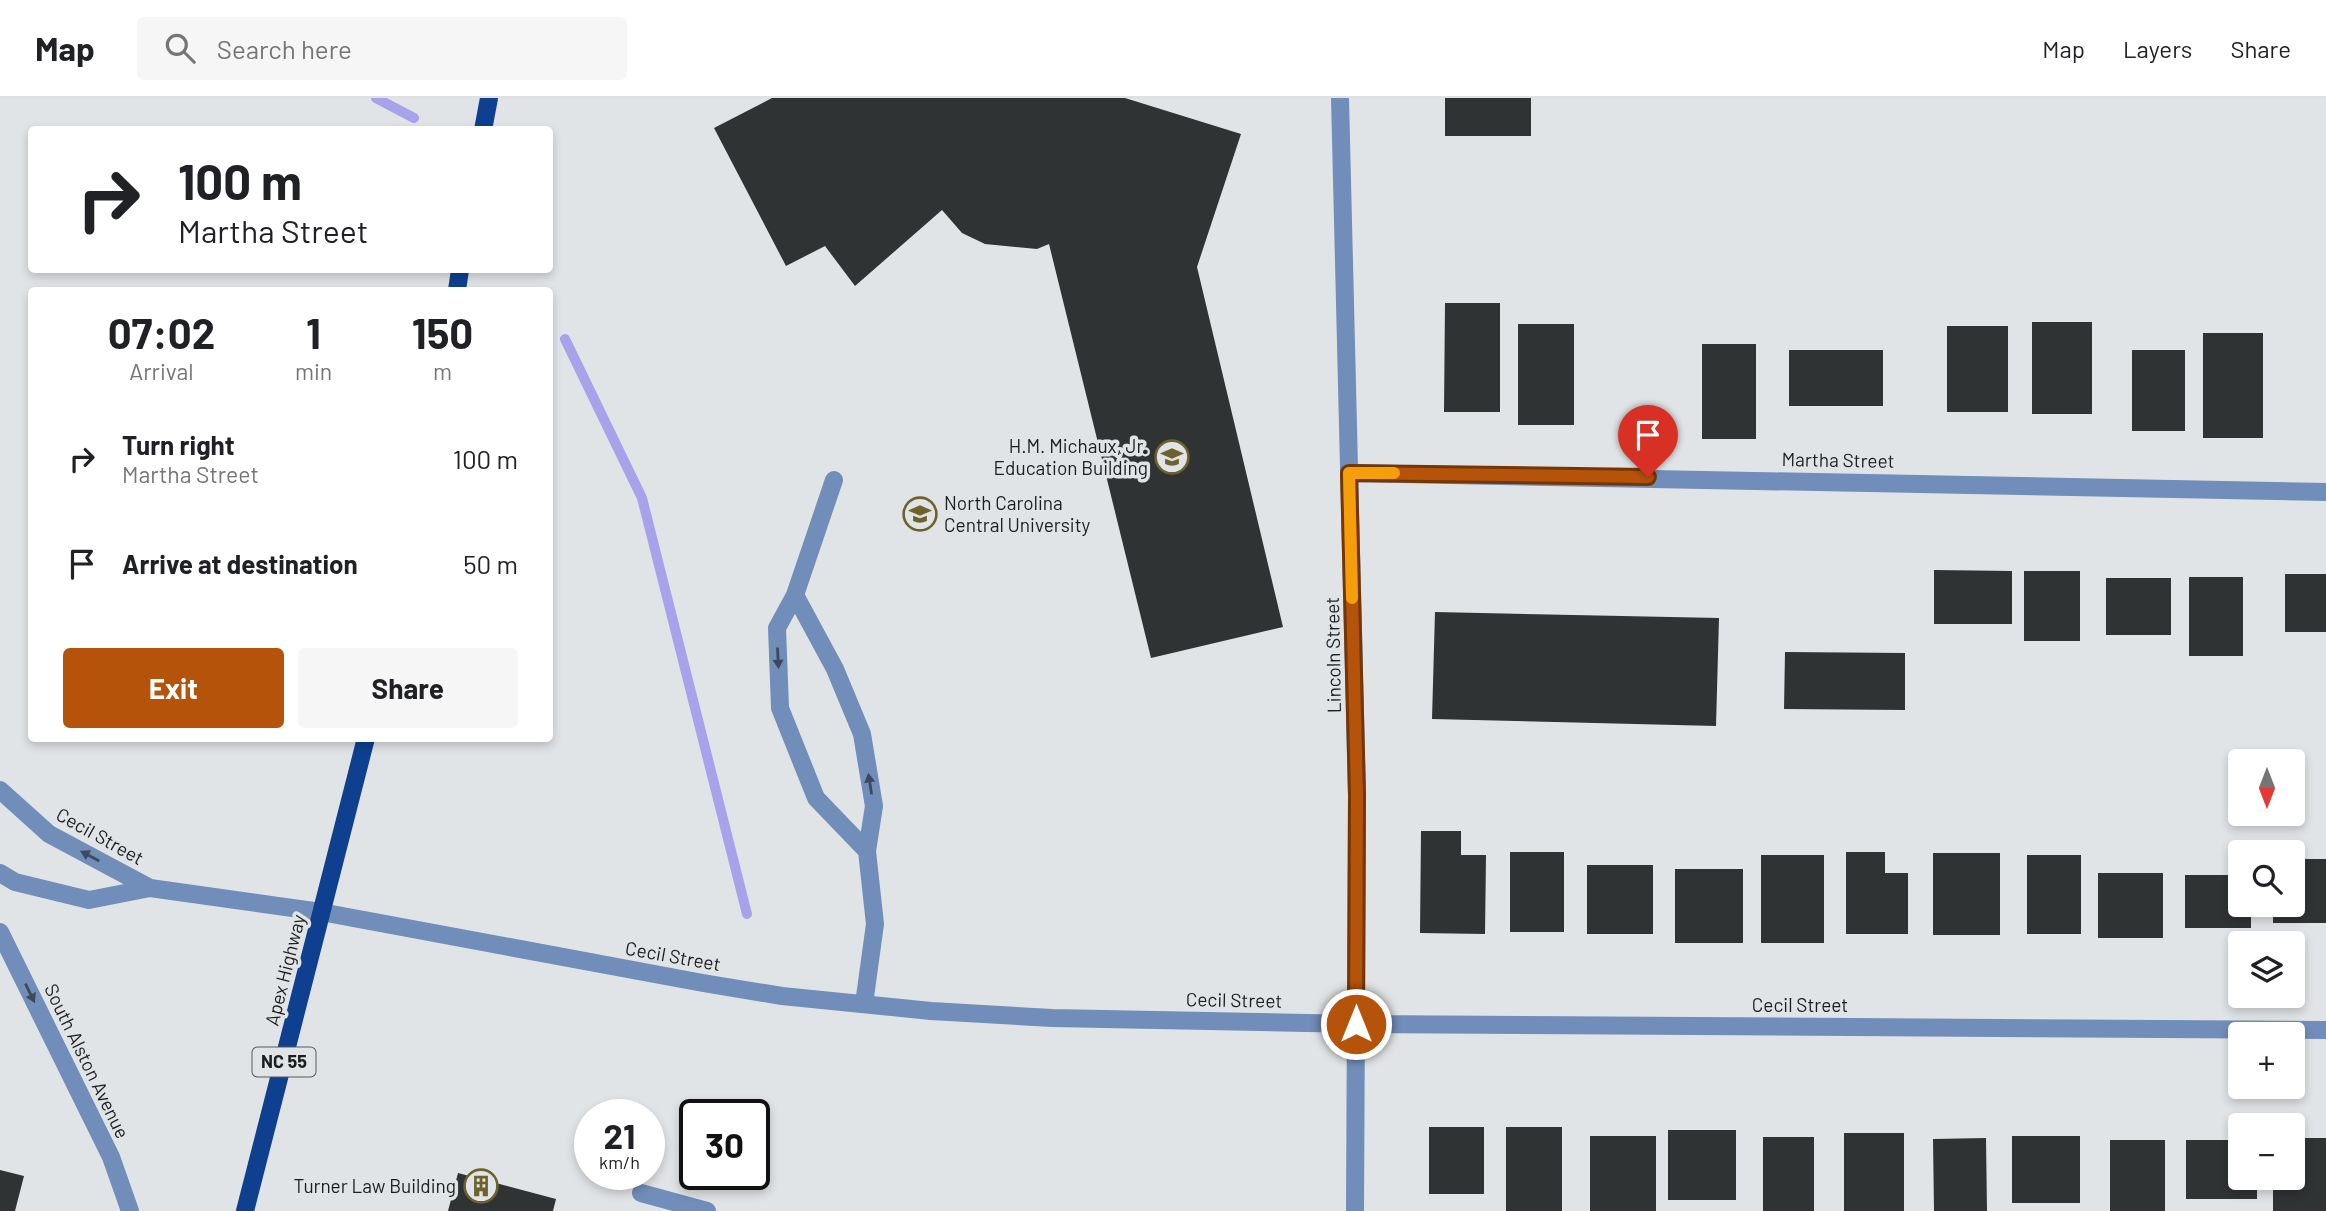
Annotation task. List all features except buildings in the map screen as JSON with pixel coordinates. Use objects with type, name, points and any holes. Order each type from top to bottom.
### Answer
[{"type":"main road","points":[[485,126],[489,98]]},
{"type":"main road","name":"Apex Highway","points":[[245,1211],[365,742]]},
{"type":"street","name":"Lincoln Street","points":[[1340,98],[1357,795],[1355,1211]]},
{"type":"street","name":"Martha Street","points":[[1349,473],[2326,492]]},
{"type":"street","points":[[834,480],[795,595],[777,628],[780,708],[816,798],[867,851]]},
{"type":"street","points":[[795,595],[835,669],[862,734],[874,806],[867,851],[875,924],[864,1004]]},
{"type":"street","name":"Cecil Street","points":[[0,790],[49,834],[150,888]]},
{"type":"street","name":"Cecil Street","points":[[0,873],[15,882],[89,900],[150,888],[321,912],[703,983],[864,1004],[1052,1018],[1356,1024],[2326,1030]]},
{"type":"street","name":"South Alston Avenue","points":[[0,932],[111,1157],[130,1211]]},
{"type":"street","points":[[641,1193],[707,1211]]},
{"type":"waterway","points":[[376,98],[414,118]]},
{"type":"waterway","points":[[565,339],[642,498],[747,914]]},
{"type":"slow traffic","points":[[1352,598],[1349,473],[1394,473]]},
{"type":"place","name":"H.M. Michaux, Jr. Education Building","points":[[1172,457]]},
{"type":"place","name":"North Carolina Central University","points":[[920,514]]},
{"type":"place","name":"Turner Law Building","points":[[481,1186]]},
{"type":"route","points":[[1356,1024],[1357,795],[1349,473],[1648,477]]}]
